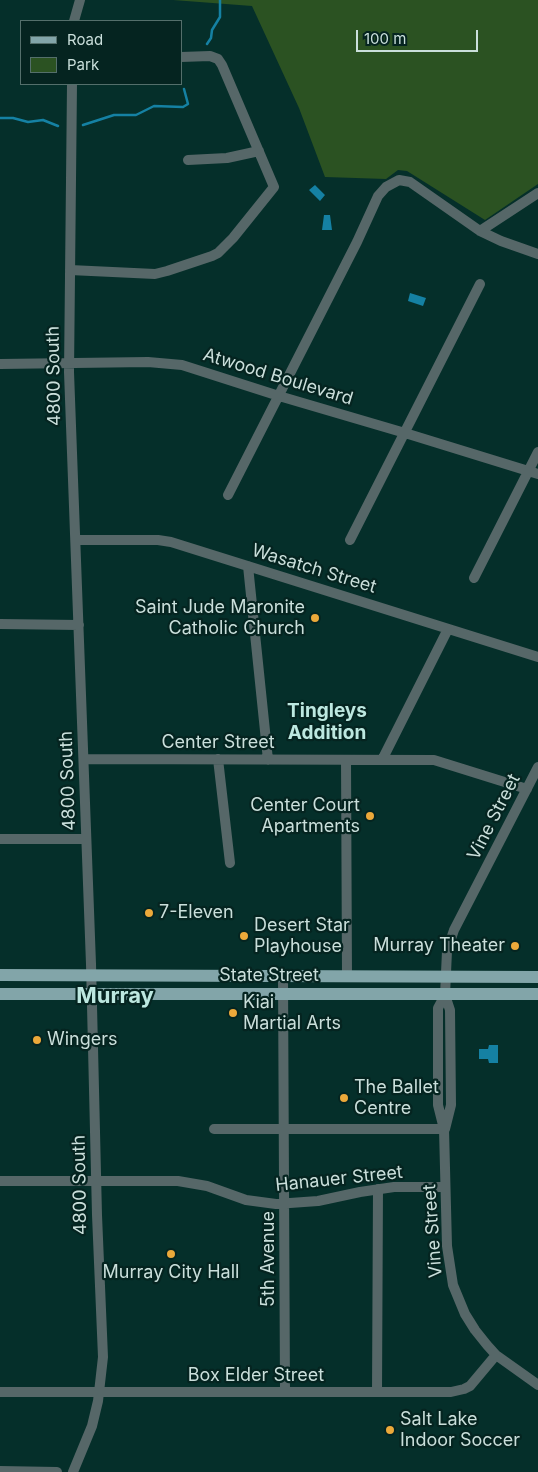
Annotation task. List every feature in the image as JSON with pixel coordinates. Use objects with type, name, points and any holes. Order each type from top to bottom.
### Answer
[{"type":"main road","name":"State Street","points":[[0,975],[538,977]]},
{"type":"main road","name":"State Street","points":[[0,994],[538,994]]},
{"type":"street","points":[[74,20],[80,0]]},
{"type":"street","points":[[70,270],[155,274],[167,272],[212,256],[218,253],[233,238],[274,187],[218,59],[210,56],[182,57]]},
{"type":"street","name":"4800 South","points":[[72,85],[69,363],[103,1357],[99,1392],[92,1426],[73,1472]]},
{"type":"street","points":[[188,160],[226,158],[259,151]]},
{"type":"street","points":[[228,495],[357,242],[373,206],[383,190],[399,180],[410,182],[480,230],[501,241],[538,254]]},
{"type":"street","points":[[480,230],[538,193]]},
{"type":"street","points":[[350,540],[480,284]]},
{"type":"street","name":"Atwood Boulevard","points":[[0,364],[148,362],[182,364],[279,396],[533,473]]},
{"type":"street","points":[[474,578],[533,473],[538,452]]},
{"type":"street","name":"Wasatch Street","points":[[76,540],[162,540],[538,657]]},
{"type":"street","points":[[248,566],[268,760]]},
{"type":"street","points":[[0,624],[79,624]]},
{"type":"street","points":[[382,760],[448,629]]},
{"type":"street","name":"Center Street","points":[[84,759],[437,760],[527,789]]},
{"type":"street","points":[[218,759],[230,863]]},
{"type":"street","points":[[346,760],[346,976]]},
{"type":"street","name":"Vine Street","points":[[538,767],[454,930],[447,951],[445,995],[450,1010],[450,1105],[444,1130],[447,1246],[453,1286],[457,1299],[475,1330],[496,1354],[538,1385]]},
{"type":"street","points":[[0,839],[86,839]]},
{"type":"street","name":"5th Avenue","points":[[283,976],[285,1392]]},
{"type":"street","points":[[214,1130],[444,1130]]},
{"type":"street","name":"Hanauer Street","points":[[0,1181],[186,1182],[207,1186],[246,1200],[285,1203],[318,1201],[394,1187],[445,1187]]},
{"type":"street","points":[[377,1392],[378,1189]]},
{"type":"street","name":"Box Elder Street","points":[[0,1392],[444,1392],[464,1389],[475,1381],[496,1354]]},
{"type":"street","points":[[0,1471],[57,1472]]},
{"type":"green space","points":[[173,0],[538,0],[538,184],[485,220],[407,171],[398,170],[386,179],[325,177],[299,108],[252,6]]},
{"type":"water","points":[[315,185],[325,195],[320,201],[309,190]]},
{"type":"water","points":[[324,215],[330,215],[332,230],[322,230]]},
{"type":"water","points":[[410,293],[426,298],[423,306],[408,301]]},
{"type":"water","points":[[489,1045],[498,1045],[498,1063],[489,1063],[488,1059],[479,1059],[479,1049],[488,1049]]},
{"type":"waterway","points":[[207,44],[211,38],[212,30],[220,17],[220,0]]},
{"type":"waterway","points":[[83,125],[114,115],[136,115],[154,106],[183,107],[188,104],[184,89]]},
{"type":"waterway","points":[[0,118],[13,118],[28,122],[43,120],[58,126]]},
{"type":"place","name":"Saint Jude Maronite Catholic Church","points":[[315,618]]},
{"type":"place","name":"Center Court Apartments","points":[[370,816]]},
{"type":"place","name":"7-Eleven","points":[[149,913]]},
{"type":"place","name":"Desert Star Playhouse","points":[[244,936]]},
{"type":"place","name":"Murray Theater","points":[[515,946]]},
{"type":"place","name":"Kiai Martial Arts","points":[[233,1013]]},
{"type":"place","name":"Wingers","points":[[37,1040]]},
{"type":"place","name":"The Ballet Centre","points":[[344,1098]]},
{"type":"place","name":"Murray City Hall","points":[[171,1254]]},
{"type":"place","name":"Salt Lake Indoor Soccer","points":[[390,1430]]},
{"type":"district","name":"Tingleys Addition","points":[[327,722]]},
{"type":"district","name":"Murray","points":[[115,996]]}]
